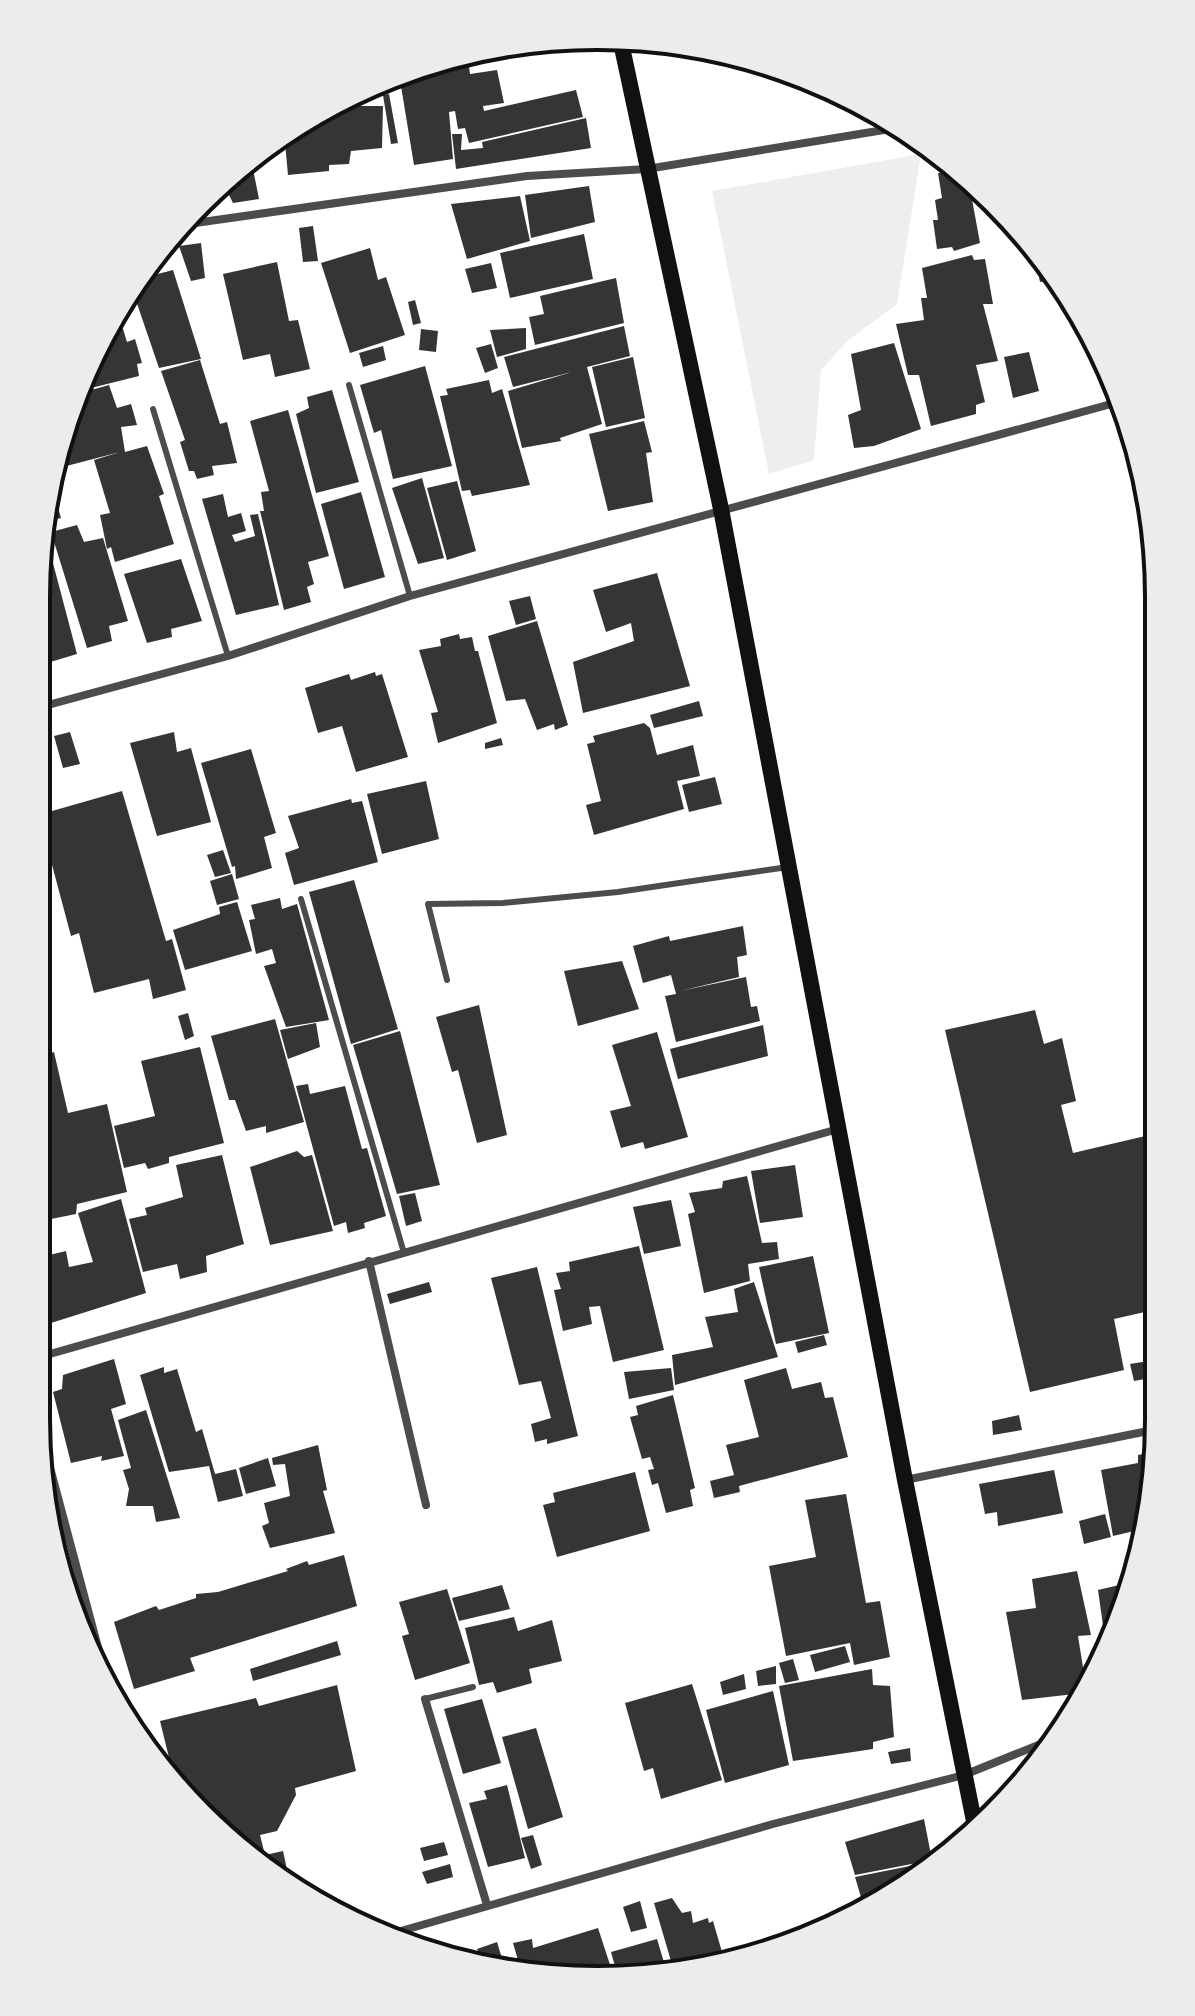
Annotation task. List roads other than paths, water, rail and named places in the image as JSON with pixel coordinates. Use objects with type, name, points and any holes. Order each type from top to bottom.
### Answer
[{"type":"main road","points":[[623,51],[721,509],[792,867],[905,1480],[973,1817]]},
{"type":"street","points":[[199,222],[527,176],[647,169],[883,130]]},
{"type":"street","points":[[50,704],[228,656],[410,596],[1109,404]]},
{"type":"street","points":[[50,1354],[838,1129]]},
{"type":"street","points":[[369,1261],[426,1505]]},
{"type":"street","points":[[905,1480],[1145,1432]]},
{"type":"street","points":[[54,1484],[94,1633]]},
{"type":"street","points":[[425,1699],[487,1905]]},
{"type":"street","points":[[404,1930],[964,1775],[1037,1746]]},
{"type":"lane","points":[[349,385],[410,596]]},
{"type":"lane","points":[[153,409],[228,656]]},
{"type":"lane","points":[[447,980],[428,904],[503,903],[618,892],[792,867]]},
{"type":"lane","points":[[301,899],[404,1253]]},
{"type":"lane","points":[[425,1699],[473,1687]]}]
